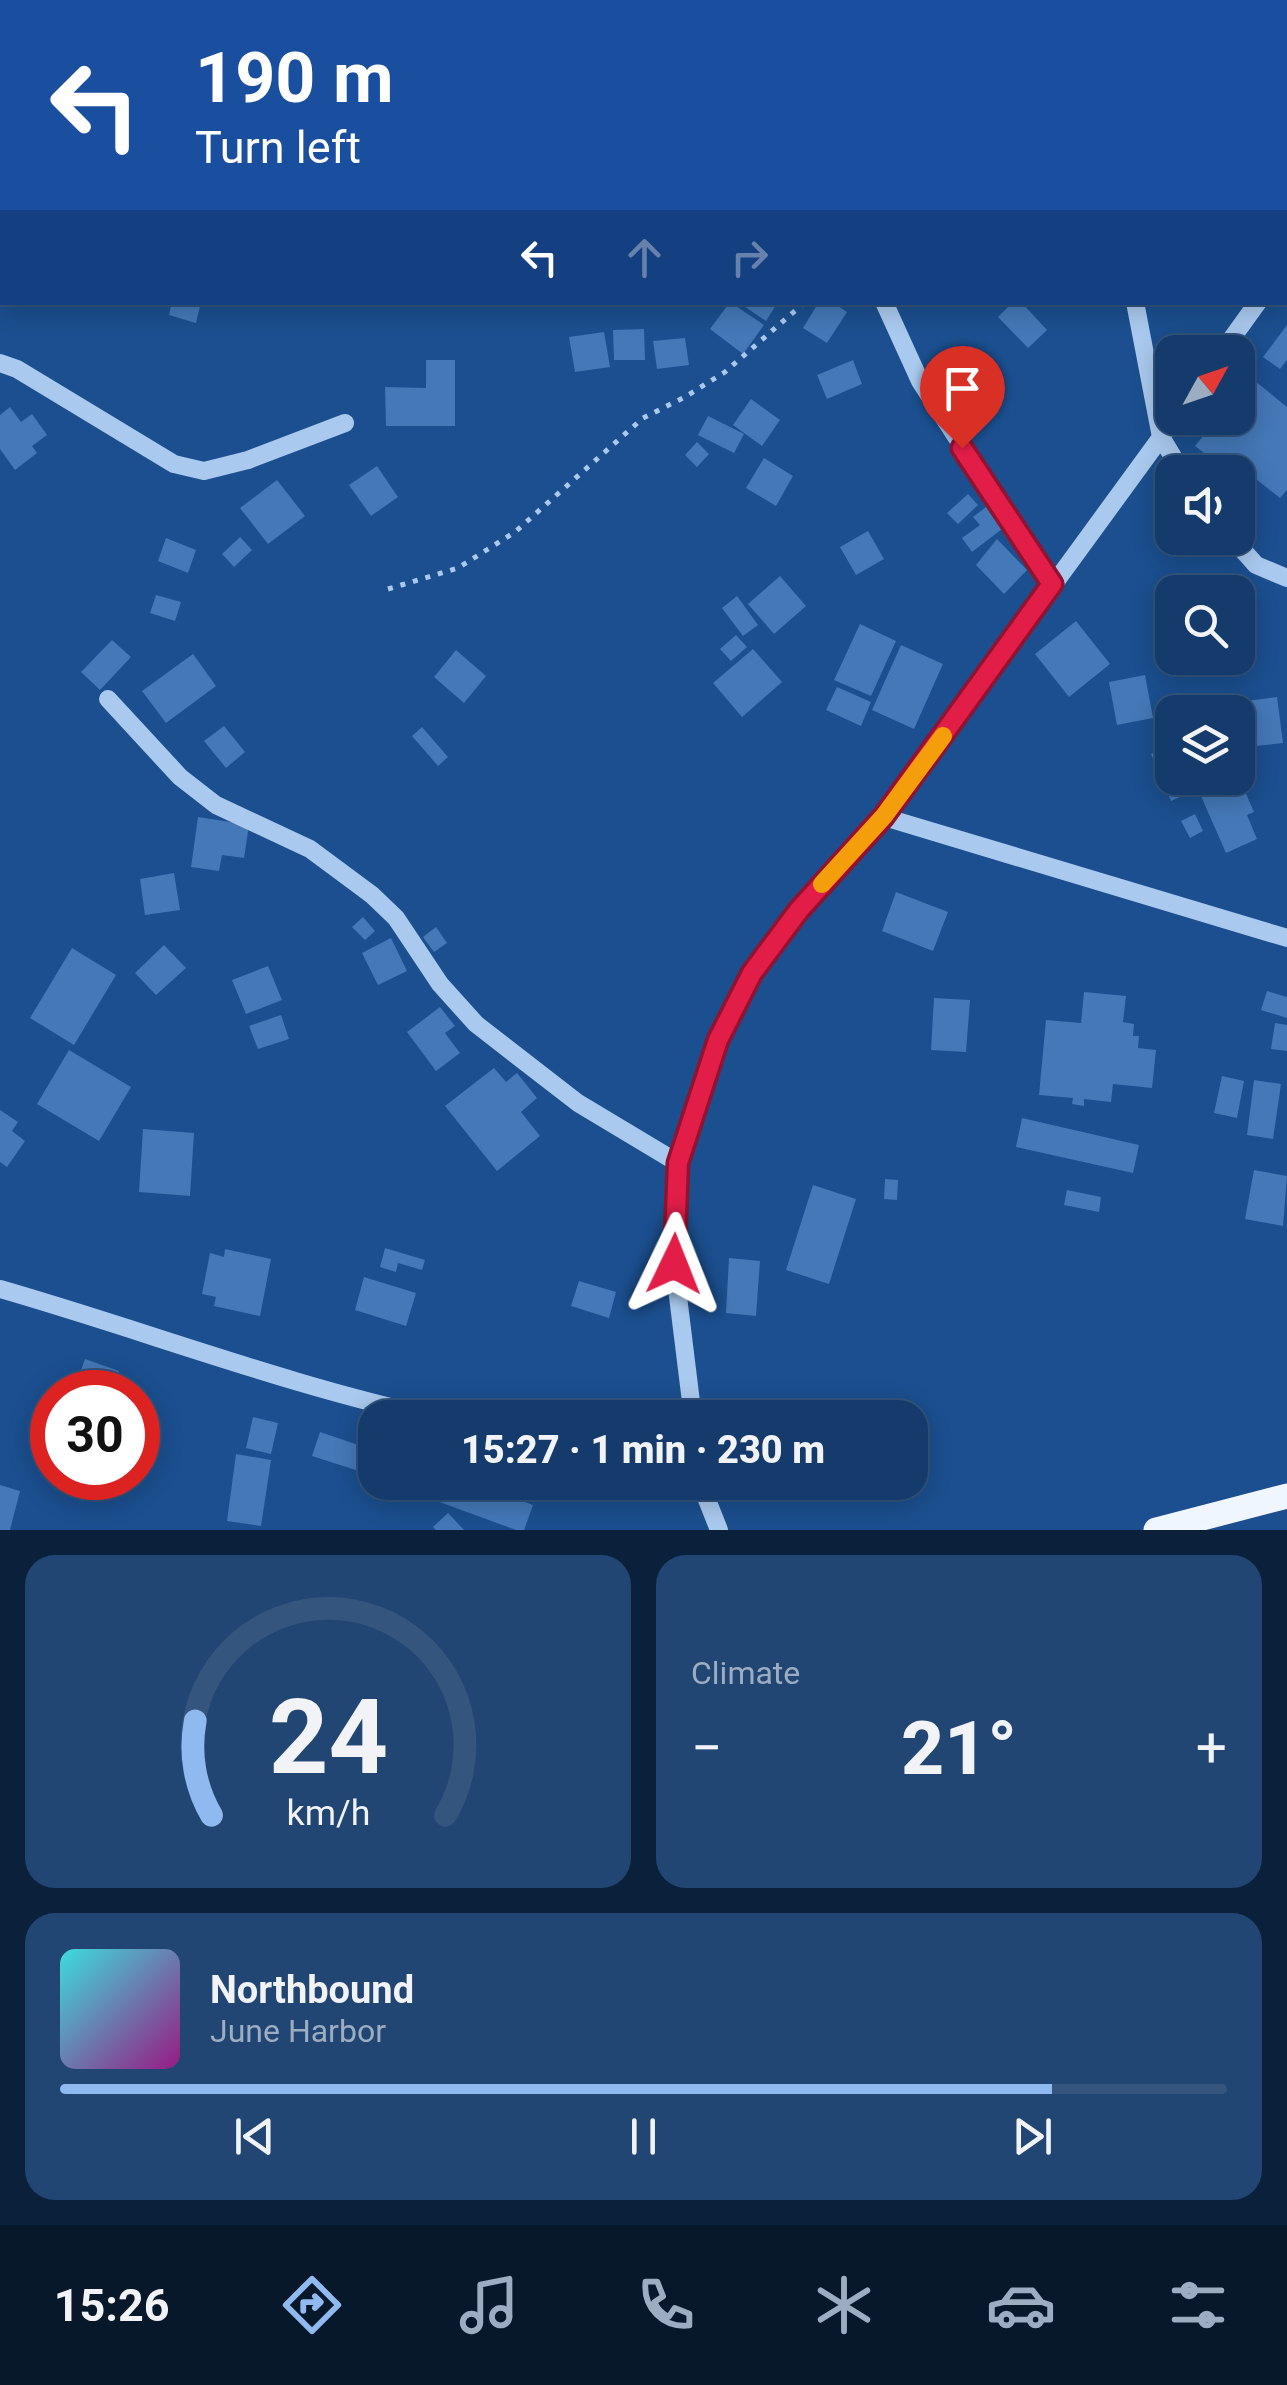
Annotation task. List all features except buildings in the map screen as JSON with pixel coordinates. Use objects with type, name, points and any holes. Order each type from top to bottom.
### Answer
[{"type":"main road","points":[[1156,1530],[1287,1496]]},
{"type":"street","points":[[885,305],[920,381],[1052,584]]},
{"type":"street","points":[[1136,305],[1161,438],[1172,455]]},
{"type":"street","points":[[1234,335],[1256,305]]},
{"type":"street","points":[[0,363],[17,369],[174,464],[204,471],[248,460],[344,423]]},
{"type":"street","points":[[692,1400],[674,1264],[678,1163],[718,1040],[752,973],[799,910],[884,816],[1163,435]]},
{"type":"street","points":[[1247,555],[1256,565],[1287,578]]},
{"type":"street","points":[[108,699],[180,777],[216,805],[310,849],[372,895],[396,918],[440,984],[476,1024],[578,1103],[678,1163]]},
{"type":"street","points":[[884,816],[1287,938]]},
{"type":"street","points":[[0,1278],[20,1295]]},
{"type":"street","points":[[0,1290],[362,1400]]},
{"type":"street","points":[[707,1500],[719,1530]]},
{"type":"path","points":[[388,590],[458,568],[516,532],[643,418],[724,372],[801,305]]},
{"type":"slow traffic","points":[[822,884],[884,816],[943,736]]},
{"type":"route","points":[[674,1264],[678,1163],[718,1040],[752,973],[799,910],[884,816],[1052,584],[962,448]]}]
